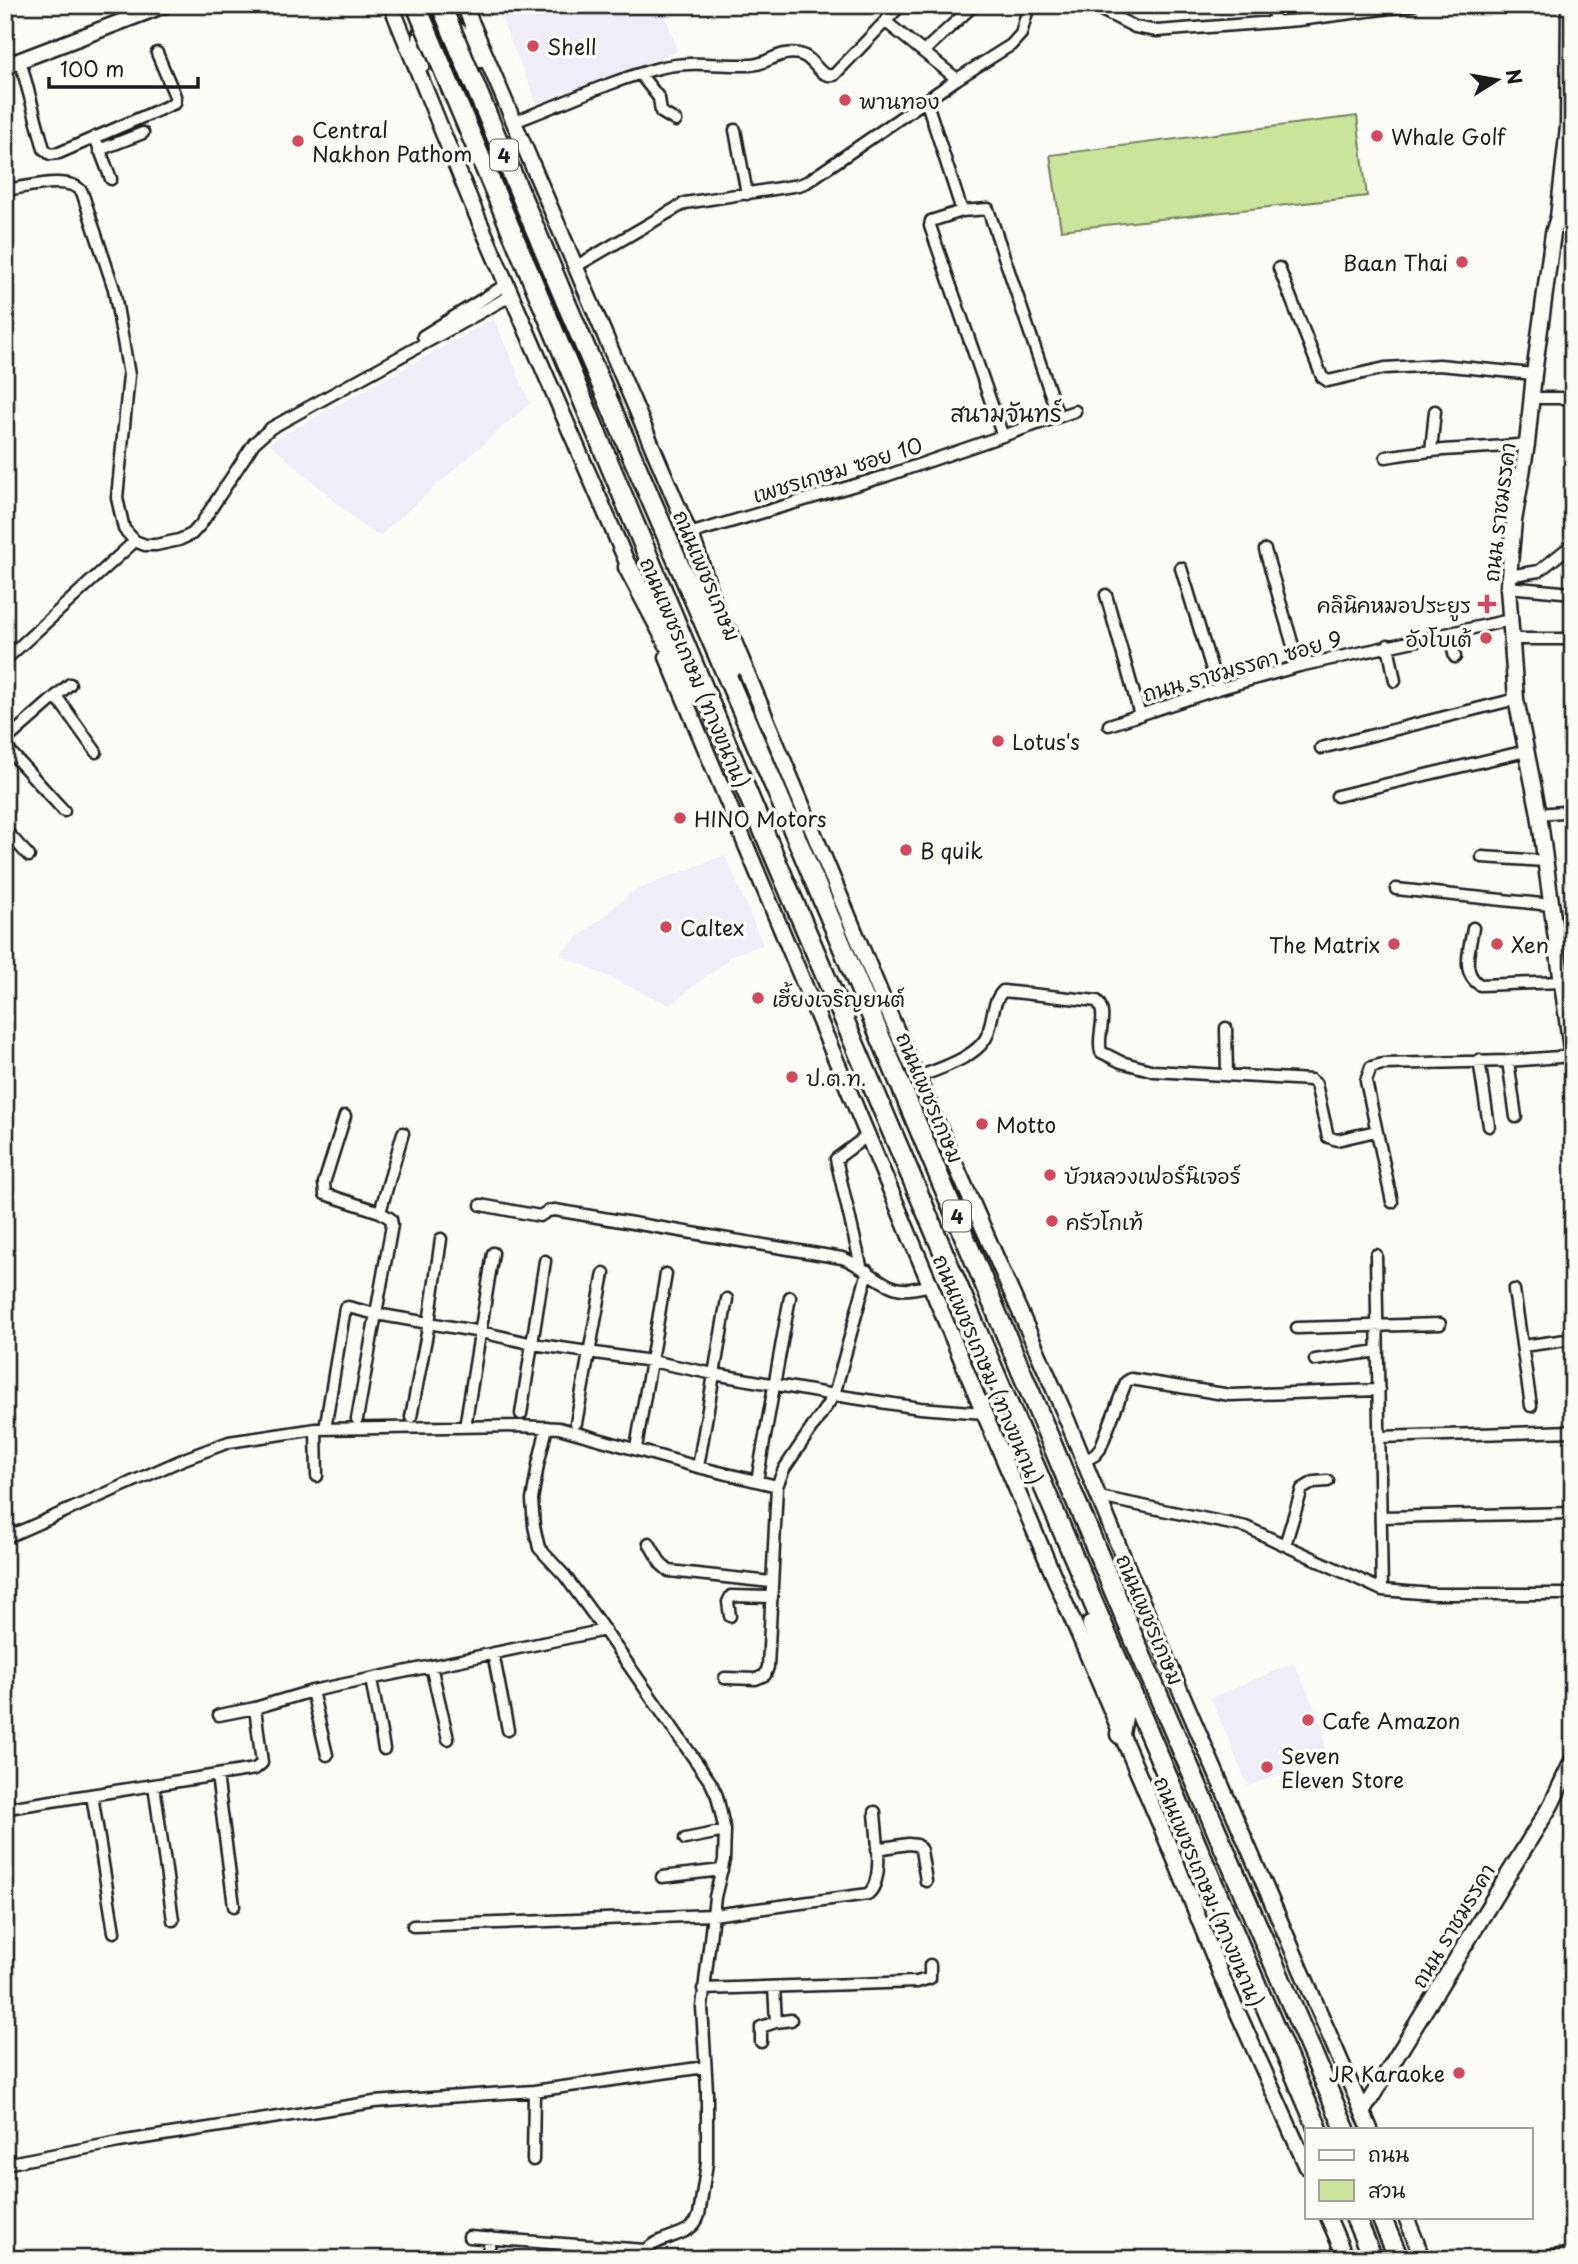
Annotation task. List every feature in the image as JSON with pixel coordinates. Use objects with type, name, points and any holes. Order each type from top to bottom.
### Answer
[{"type":"highway","name":"4","points":[[416,5],[752,804],[1318,2128]]},
{"type":"highway","name":"ถนนเพชรเกษม","points":[[441,5],[1345,2128]]},
{"type":"highway","points":[[690,534],[777,792]]},
{"type":"highway","points":[[628,566],[752,804]]},
{"type":"highway","points":[[1080,1570],[1077,1580],[1123,1717],[1120,1734]]},
{"type":"highway","points":[[1355,2218],[1373,2259]]},
{"type":"highway","points":[[1381,2218],[1399,2259]]},
{"type":"main road","points":[[12,63],[165,5]]},
{"type":"main road","name":"ถนนเพชรเกษม (ทางขนาน)","points":[[391,5],[509,290],[714,766],[867,1136],[1176,1862],[1221,1975],[1305,2163]]},
{"type":"main road","name":"4","points":[[464,5],[690,534],[882,997],[1370,2128]]},
{"type":"main road","name":"ถนน ราชมรรคา","points":[[1569,5],[1571,74],[1568,127],[1508,581],[1516,699],[1539,814],[1572,1060]]},
{"type":"main road","points":[[440,123],[419,52],[421,32],[430,24],[441,22],[452,25],[461,33],[498,85]]},
{"type":"main road","name":"ถนน ราชมรรคา","points":[[1363,2111],[1551,1805],[1573,1759]]},
{"type":"main road","points":[[1328,2218],[1346,2259]]},
{"type":"main road","points":[[1406,2218],[1423,2259]]},
{"type":"street","points":[[514,122],[640,74],[689,63],[752,65],[785,54],[799,53],[805,54],[828,76],[834,75],[901,5]]},
{"type":"street","points":[[923,52],[974,5]]},
{"type":"street","points":[[575,267],[685,204],[807,182],[1018,40],[1028,5]]},
{"type":"street","points":[[1091,5],[1144,30],[1157,31],[1299,20],[1413,5]]},
{"type":"street","points":[[1272,5],[1275,21]]},
{"type":"street","points":[[886,22],[957,79]]},
{"type":"street","points":[[5,47],[46,152],[59,153],[175,103],[175,96],[157,53]]},
{"type":"street","points":[[640,74],[659,98],[661,112],[676,121]]},
{"type":"street","points":[[926,100],[962,211]]},
{"type":"street","points":[[735,130],[747,194]]},
{"type":"street","points":[[99,150],[143,133]]},
{"type":"street","points":[[95,137],[111,178]]},
{"type":"street","points":[[5,190],[46,183],[75,186],[82,192],[114,289],[129,375],[117,498],[124,529],[135,541],[145,545],[179,540],[192,534],[254,443],[271,428],[509,290]]},
{"type":"street","points":[[1002,435],[930,226],[931,221],[962,211],[988,209],[1058,416]]},
{"type":"street","points":[[1279,268],[1322,376],[1328,382],[1385,368],[1439,365],[1534,374]]},
{"type":"street","points":[[1532,398],[1573,398]]},
{"type":"street","name":"เพชรเกษม ซอย 10","points":[[690,534],[886,476],[1075,411]]},
{"type":"street","points":[[1431,451],[1435,411]]},
{"type":"street","points":[[1387,457],[1527,444]]},
{"type":"street","points":[[5,660],[135,541]]},
{"type":"street","points":[[1508,581],[1539,571],[1573,544]]},
{"type":"street","points":[[1265,550],[1299,666]]},
{"type":"street","points":[[1181,568],[1218,689]]},
{"type":"street","points":[[1508,581],[1573,593]]},
{"type":"street","points":[[1106,595],[1140,715]]},
{"type":"street","name":"ถนน ราชมรรคา ซอย 9","points":[[1109,725],[1299,666],[1510,620]]},
{"type":"street","points":[[1450,634],[1455,657]]},
{"type":"street","points":[[1512,639],[1573,639]]},
{"type":"street","points":[[1388,645],[1395,681]]},
{"type":"street","points":[[64,811],[5,743],[70,684]]},
{"type":"street","points":[[56,696],[96,752]]},
{"type":"street","points":[[1321,748],[1516,699]]},
{"type":"street","points":[[1337,796],[1526,751]]},
{"type":"street","points":[[1539,814],[1573,811]]},
{"type":"street","points":[[5,830],[29,856]]},
{"type":"street","points":[[1482,857],[1545,860]]},
{"type":"street","points":[[1396,889],[1551,905]]},
{"type":"street","points":[[1473,928],[1467,971],[1471,980],[1480,985],[1561,982]]},
{"type":"street","points":[[918,1077],[979,1049],[988,1035],[994,1009],[1003,991],[1097,1001],[1103,1011],[1099,1045],[1101,1052],[1121,1062],[1154,1071],[1311,1080],[1316,1084],[1331,1139],[1376,1131]]},
{"type":"street","points":[[1226,1028],[1227,1074]]},
{"type":"street","points":[[1392,1202],[1366,1081],[1371,1068],[1383,1064],[1479,1060],[1572,1060]]},
{"type":"street","points":[[1479,1060],[1489,1125]]},
{"type":"street","points":[[1508,1061],[1516,1117]]},
{"type":"street","points":[[345,1116],[324,1183],[325,1194],[380,1212],[391,1219],[393,1225],[357,1419]]},
{"type":"street","points":[[380,1212],[403,1133]]},
{"type":"street","points":[[725,1678],[756,1679],[765,1675],[768,1667],[777,1486],[789,1461],[834,1395],[864,1269],[836,1159],[867,1136]]},
{"type":"street","points":[[481,1205],[540,1216],[555,1210],[842,1258],[895,1288],[904,1290],[931,1285]]},
{"type":"street","points":[[411,1417],[429,1324],[441,1239]]},
{"type":"street","points":[[466,1421],[493,1253]]},
{"type":"street","points":[[1376,1255],[1382,1590]]},
{"type":"street","points":[[521,1413],[545,1261]]},
{"type":"street","points":[[576,1423],[604,1273]]},
{"type":"street","points":[[636,1448],[666,1274]]},
{"type":"street","points":[[1514,1290],[1531,1406]]},
{"type":"street","points":[[757,1480],[790,1297]]},
{"type":"street","points":[[698,1467],[727,1299]]},
{"type":"street","points":[[317,1476],[320,1429],[345,1308],[351,1307],[533,1344],[651,1361],[834,1395],[920,1408],[984,1413]]},
{"type":"street","points":[[1297,1328],[1440,1324]]},
{"type":"street","points":[[1523,1346],[1573,1339]]},
{"type":"street","points":[[1315,1360],[1378,1350]]},
{"type":"street","points":[[1084,1461],[1099,1452],[1126,1382],[1131,1379],[1230,1395],[1379,1390]]},
{"type":"street","points":[[5,1538],[184,1459],[229,1442],[320,1429],[547,1427],[777,1486]]},
{"type":"street","points":[[469,2237],[643,2254],[650,2245],[691,2228],[697,2222],[707,2163],[702,2007],[725,1831],[717,1796],[711,1783],[605,1630],[565,1576],[539,1548],[534,1526],[533,1500],[547,1427]]},
{"type":"street","points":[[1380,1437],[1573,1431]]},
{"type":"street","points":[[1285,1545],[1302,1489],[1314,1482],[1328,1481]]},
{"type":"street","points":[[1099,1497],[1246,1527],[1382,1590],[1433,1594],[1573,1594]]},
{"type":"street","points":[[1381,1517],[1573,1513]]},
{"type":"street","points":[[649,1543],[661,1564],[669,1571],[771,1582]]},
{"type":"street","points":[[730,1616],[728,1602],[731,1596],[770,1597]]},
{"type":"street","points":[[219,1715],[255,1708],[312,1691],[605,1630]]},
{"type":"street","points":[[493,1653],[508,1730]]},
{"type":"street","points":[[431,1666],[448,1739]]},
{"type":"street","points":[[371,1679],[384,1749]]},
{"type":"street","points":[[312,1691],[327,1755]]},
{"type":"street","points":[[14,1807],[255,1769],[262,1763],[255,1708]]},
{"type":"street","points":[[217,1775],[234,1906]]},
{"type":"street","points":[[154,1785],[173,1920]]},
{"type":"street","points":[[92,1795],[114,1931]]},
{"type":"street","points":[[413,1926],[712,1915],[869,1894],[876,1884],[875,1812]]},
{"type":"street","points":[[685,1839],[725,1831]]},
{"type":"street","points":[[877,1849],[918,1845],[926,1881]]},
{"type":"street","points":[[662,1877],[722,1870]]},
{"type":"street","points":[[703,1989],[923,1981],[930,1976],[930,1965]]},
{"type":"street","points":[[774,1987],[776,2022]]},
{"type":"street","points":[[761,2042],[761,2027],[791,2020]]},
{"type":"street","points":[[5,2164],[120,2142],[373,2102],[534,2091],[705,2067]]},
{"type":"street","points":[[533,2160],[534,2091]]},
{"type":"street","points":[[486,2259],[491,2238]]},
{"type":"street","points":[[1533,2259],[1573,2253]]},
{"type":"shaded area","points":[[495,5],[662,5],[677,51],[537,103]]},
{"type":"shaded area","points":[[494,319],[530,403],[379,536],[363,526],[269,443]]},
{"type":"shaded area","points":[[725,855],[763,945],[729,956],[670,1005],[559,954],[632,892]]},
{"type":"shaded area","points":[[1294,1663],[1324,1729],[1325,1757],[1248,1786],[1211,1698]]},
{"type":"green space","points":[[1357,116],[1367,196],[1061,230],[1050,155]]},
{"type":"place","name":"Shell","points":[[533,46]]},
{"type":"place","name":"พานทอง","points":[[845,100]]},
{"type":"place","name":"Whale Golf","points":[[1377,136]]},
{"type":"place","name":"Central Nakhon Pathom","points":[[298,141]]},
{"type":"place","name":"Baan Thai","points":[[1462,262]]},
{"type":"place","name":"คลินิคหมอประยูร","points":[[1487,604]]},
{"type":"place","name":"อังโบเต้","points":[[1486,638]]},
{"type":"place","name":"Lotus's","points":[[998,741]]},
{"type":"place","name":"HINO Motors","points":[[680,818]]},
{"type":"place","name":"B quik","points":[[906,850]]},
{"type":"place","name":"Caltex","points":[[666,927]]},
{"type":"place","name":"The Matrix","points":[[1394,944]]},
{"type":"place","name":"Xen","points":[[1497,944]]},
{"type":"place","name":"เฮี้ยงเจริญยนต์","points":[[758,998]]},
{"type":"place","name":"ป.ต.ท.","points":[[792,1077]]},
{"type":"place","name":"Motto","points":[[982,1124]]},
{"type":"place","name":"บัวหลวงเฟอร์นิเจอร์","points":[[1050,1175]]},
{"type":"place","name":"ครัวโกเท้","points":[[1052,1221]]},
{"type":"place","name":"Cafe Amazon","points":[[1308,1720]]},
{"type":"place","name":"Seven Eleven Store","points":[[1267,1767]]},
{"type":"place","name":"JR Karaoke","points":[[1459,2073]]},
{"type":"district","name":"สนามจันทร์","points":[[1006,412]]}]
